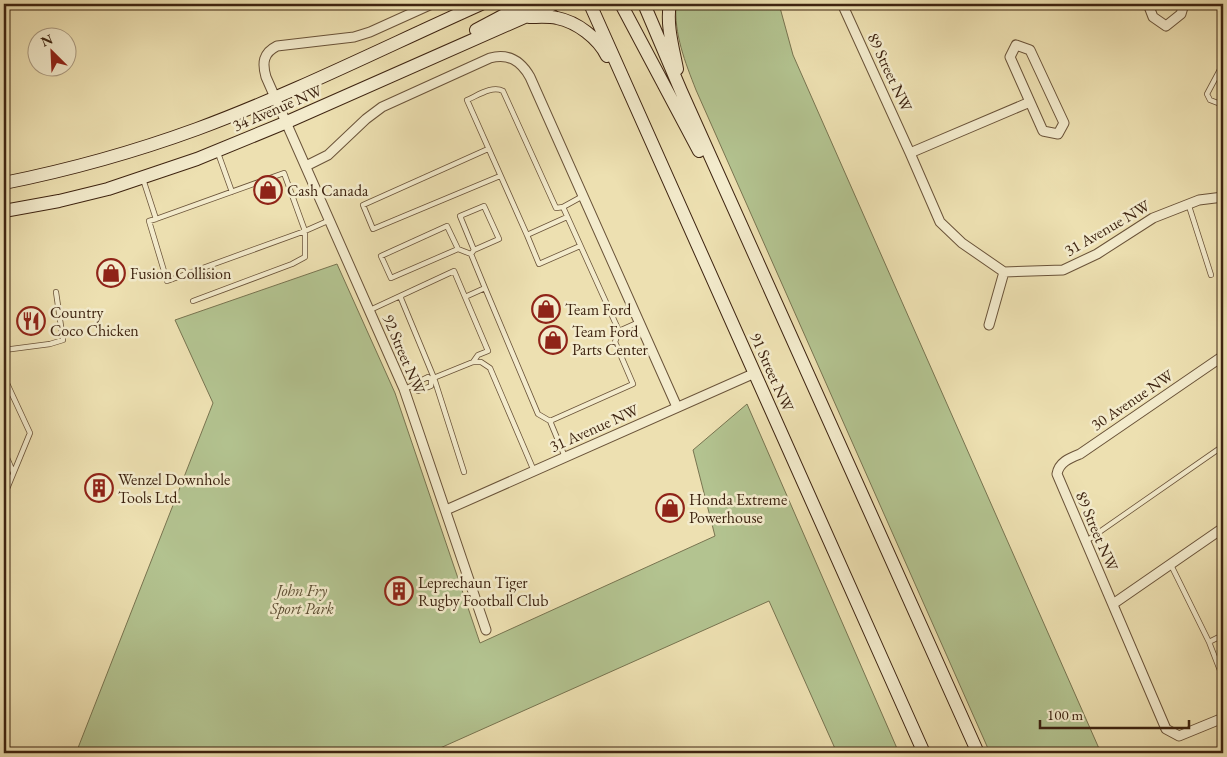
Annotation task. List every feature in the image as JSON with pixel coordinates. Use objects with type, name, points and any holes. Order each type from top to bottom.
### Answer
[{"type":"main road","name":"34 Avenue NW","points":[[4,183],[82,166],[198,128],[276,97],[481,4]]},
{"type":"main road","name":"34 Avenue NW","points":[[4,211],[59,201],[143,178],[217,151],[390,76],[524,10],[554,4]]},
{"type":"main road","name":"91 Street NW","points":[[590,4],[924,753]]},
{"type":"main road","points":[[621,4],[757,261]]},
{"type":"main road","name":"91 Street NW","points":[[644,4],[681,91],[978,753]]},
{"type":"main road","points":[[670,4],[672,41],[681,91]]},
{"type":"main road","points":[[524,10],[572,22],[589,35],[604,50],[633,102]]},
{"type":"street","name":"34 Avenue NW","points":[[276,97],[264,70],[263,62],[264,57],[273,48],[281,45],[354,37],[370,32],[432,4]]},
{"type":"street","name":"89 Street NW","points":[[844,4],[844,8],[940,222],[962,243],[1004,272]]},
{"type":"street","points":[[1148,4],[1153,17],[1166,26],[1181,14],[1184,4]]},
{"type":"street","points":[[1016,46],[1030,50],[1064,123],[1058,134],[1043,130],[1030,102],[1010,57],[1016,46]]},
{"type":"street","points":[[306,166],[328,155],[366,119],[387,104],[490,58],[497,56],[511,57],[522,65],[530,77],[678,407]]},
{"type":"street","name":"92 Street NW","points":[[276,97],[370,310],[408,388],[486,630]]},
{"type":"street","points":[[910,153],[1030,102]]},
{"type":"street","name":"31 Avenue NW","points":[[1004,272],[1063,270],[1097,254],[1153,218],[1188,203],[1223,197]]},
{"type":"street","points":[[989,325],[1004,272]]},
{"type":"street","name":"30 Avenue NW","points":[[1058,468],[1223,356]]},
{"type":"street","name":"31 Avenue NW","points":[[446,510],[755,373]]},
{"type":"street","name":"89 Street NW","points":[[1058,468],[1059,478],[1085,542],[1166,729],[1178,736],[1223,718]]},
{"type":"street","points":[[1113,604],[1223,528]]},
{"type":"lane","points":[[1223,64],[1207,94],[1210,100],[1223,105]]},
{"type":"lane","points":[[580,246],[539,264],[467,100],[492,89],[499,88],[503,91],[556,208],[563,207],[584,196]]},
{"type":"lane","points":[[488,149],[363,205],[373,229],[500,176]]},
{"type":"lane","points":[[217,151],[232,192]]},
{"type":"lane","points":[[193,301],[292,264],[305,257],[305,231],[284,173],[149,221],[167,281],[305,231],[330,220]]},
{"type":"lane","points":[[143,178],[156,219]]},
{"type":"lane","points":[[1188,203],[1211,275]]},
{"type":"lane","points":[[458,249],[447,226],[381,256],[391,278],[458,249],[472,252],[499,239],[484,206],[460,216],[472,252],[486,288],[538,414],[550,421],[565,457]]},
{"type":"lane","points":[[563,207],[619,331]]},
{"type":"lane","points":[[526,235],[567,217]]},
{"type":"lane","points":[[370,310],[454,271],[488,351],[478,356],[473,362]]},
{"type":"lane","points":[[465,297],[486,288]]},
{"type":"lane","points":[[4,350],[50,344],[63,340],[56,292]]},
{"type":"lane","points":[[400,296],[432,379],[464,472]]},
{"type":"lane","points":[[550,421],[633,384],[614,342],[619,331],[640,322]]},
{"type":"lane","points":[[408,388],[428,377],[432,379],[473,362],[481,362],[490,368],[534,471]]},
{"type":"lane","points":[[4,377],[30,434],[4,496]]},
{"type":"lane","points":[[408,388],[418,391],[431,386],[432,379]]},
{"type":"lane","points":[[1085,542],[1223,446]]},
{"type":"lane","points":[[4,451],[13,472]]},
{"type":"lane","points":[[1171,565],[1209,642],[1223,678]]},
{"type":"lane","points":[[1209,642],[1223,635]]},
{"type":"green space","points":[[676,4],[779,4],[793,55],[1101,753],[990,753],[696,90],[684,58],[679,37]]},
{"type":"green space","name":"John Fry Sport Park","points":[[337,264],[395,393],[480,643],[715,536],[693,450],[747,404],[899,753],[837,753],[769,601],[429,753],[76,753],[213,403],[175,320]]},
{"type":"place","name":"Cash Canada","points":[[268,190]]},
{"type":"place","name":"Fusion Collision","points":[[111,273]]},
{"type":"place","name":"Team Ford","points":[[546,309]]},
{"type":"place","name":"Country Coco Chicken","points":[[31,321]]},
{"type":"place","name":"Team Ford Parts Center","points":[[553,340]]},
{"type":"place","name":"Wenzel Downhole Tools Ltd.","points":[[99,488]]},
{"type":"place","name":"Honda Extreme Powerhouse","points":[[670,508]]},
{"type":"place","name":"Leprechaun Tiger Rugby Football Club","points":[[399,591]]}]
